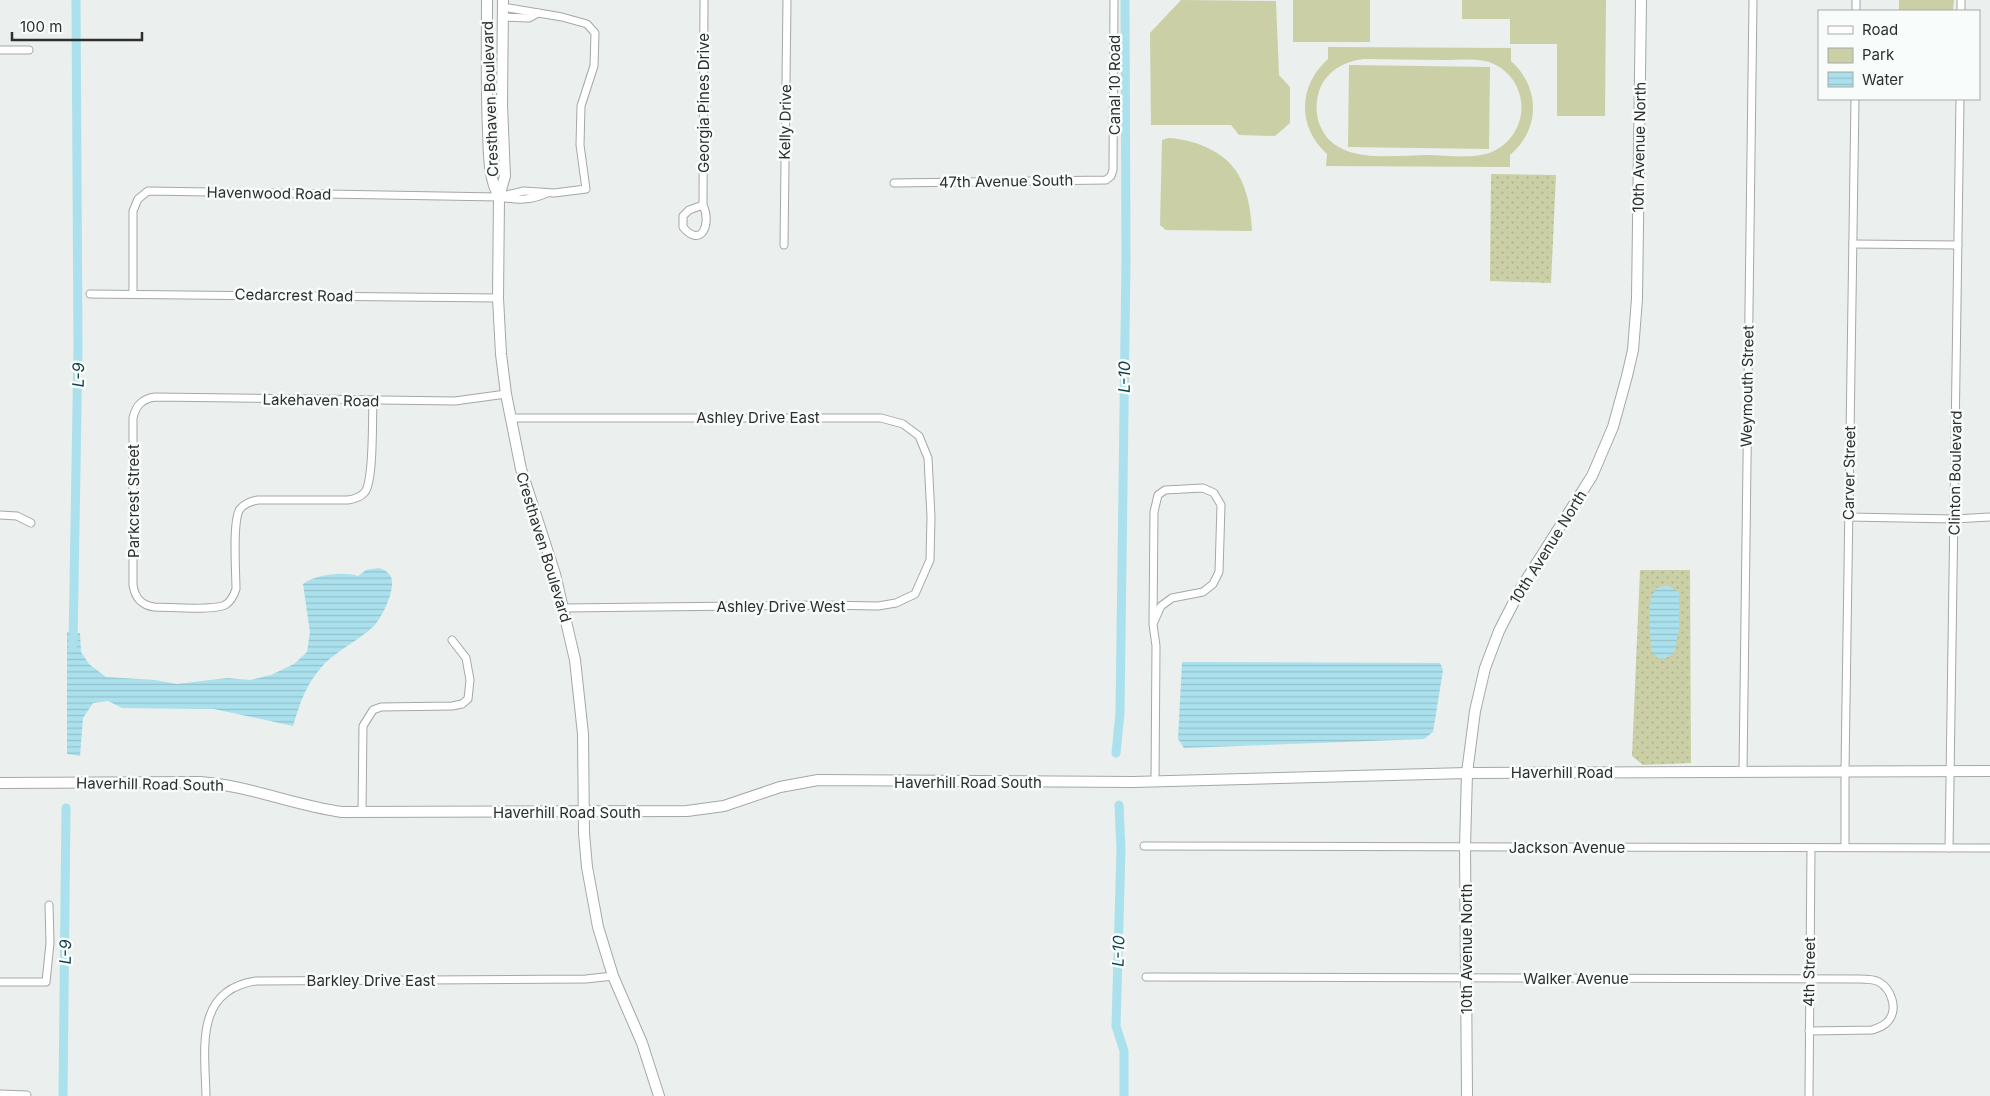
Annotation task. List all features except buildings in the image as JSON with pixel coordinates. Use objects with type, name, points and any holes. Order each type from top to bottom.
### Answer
[{"type":"street","name":"Cresthaven Boulevard","points":[[487,0],[489,156],[493,185],[499,197]]},
{"type":"street","name":"Georgia Pines Drive","points":[[703,205],[689,210],[683,216],[683,227],[688,233],[696,235],[705,230],[707,215],[703,205],[704,0]]},
{"type":"street","name":"Kelly Drive","points":[[784,245],[787,0]]},
{"type":"street","name":"Canal 10 Road","points":[[1113,170],[1114,0]]},
{"type":"street","name":"10th Avenue North","points":[[1467,1096],[1465,847],[1467,773],[1475,711],[1481,684],[1499,631],[1521,588],[1592,476],[1613,427],[1631,359],[1637,299],[1641,0]]},
{"type":"street","name":"Weymouth Street","points":[[1742,772],[1753,0]]},
{"type":"street","name":"Cresthaven Boulevard","points":[[503,8],[502,105],[504,176],[499,197],[498,298],[501,354],[506,394],[520,469],[555,574],[575,660],[583,734],[587,867],[598,928],[613,976],[642,1044],[659,1096]]},
{"type":"street","points":[[499,197],[517,200],[535,199],[546,193],[586,189],[580,145],[581,106],[594,66],[595,33],[587,24],[538,13],[529,18],[503,8]]},
{"type":"street","points":[[0,50],[29,50]]},
{"type":"street","name":"Carver Street","points":[[1846,848],[1845,771],[1855,100]]},
{"type":"street","name":"Clinton Boulevard","points":[[1949,848],[1960,100]]},
{"type":"street","name":"47th Avenue South","points":[[894,182],[1106,180],[1111,176],[1113,170]]},
{"type":"street","name":"Havenwood Road","points":[[133,294],[133,211],[138,199],[148,191],[499,197]]},
{"type":"street","points":[[1852,244],[1958,245]]},
{"type":"street","name":"Cedarcrest Road","points":[[90,294],[498,298]]},
{"type":"street","name":"Lakehaven Road","points":[[138,405],[142,401],[155,397],[455,401],[506,394]]},
{"type":"street","name":"Parkcrest Street","points":[[138,405],[133,418],[133,585],[137,598],[147,606],[154,607],[214,607],[224,605],[234,595],[236,589],[236,522],[244,505],[258,500],[348,500],[365,492],[370,478],[373,401]]},
{"type":"street","name":"Ashley Drive East","points":[[510,418],[881,418],[903,424],[919,436],[928,458],[931,517]]},
{"type":"street","points":[[1153,624],[1161,606],[1172,598],[1203,592],[1213,584],[1219,572],[1221,505],[1214,493],[1203,488],[1165,490],[1158,495],[1154,512],[1153,624],[1156,646],[1155,782]]},
{"type":"street","points":[[0,515],[17,516],[31,523]]},
{"type":"street","name":"Ashley Drive West","points":[[564,608],[878,606],[896,603],[915,594],[926,570],[930,560],[931,517]]},
{"type":"street","points":[[1849,517],[1954,519],[1990,517]]},
{"type":"street","points":[[362,812],[362,739],[364,726],[373,710],[381,707],[452,706],[462,704],[468,699],[470,680],[466,658],[452,640]]},
{"type":"street","name":"Haverhill Road","points":[[1133,782],[1467,773],[1990,771]]},
{"type":"street","name":"Haverhill Road South","points":[[0,783],[216,783],[246,788],[317,809],[362,812],[584,812],[702,810],[738,802],[780,787],[818,780],[1133,782]]},
{"type":"street","name":"Jackson Avenue","points":[[1144,846],[1990,848]]},
{"type":"street","name":"4th Street","points":[[1809,1096],[1811,848]]},
{"type":"street","points":[[0,982],[46,982],[50,943],[49,905]]},
{"type":"street","name":"Barkley Drive East","points":[[206,1096],[206,1032],[210,1013],[220,997],[244,982],[256,980],[586,979],[613,976]]},
{"type":"street","name":"Walker Avenue","points":[[1146,977],[1860,978],[1877,981],[1888,989],[1893,1006],[1890,1020],[1881,1027],[1872,1030],[1809,1031]]},
{"type":"street","points":[[0,1094],[27,1094]]},
{"type":"green space","points":[[1181,0],[1276,1],[1279,75],[1290,87],[1290,123],[1275,136],[1239,135],[1231,125],[1151,125],[1150,33]]},
{"type":"green space","points":[[1293,0],[1370,0],[1370,42],[1293,42]]},
{"type":"green space","points":[[1462,0],[1606,0],[1605,116],[1557,116],[1557,44],[1510,44],[1510,19],[1462,19]]},
{"type":"green space","points":[[1899,0],[1954,0],[1953,10],[1899,10]]},
{"type":"green space","points":[[1328,47],[1511,48],[1511,61],[1521,71],[1532,95],[1532,121],[1520,145],[1510,155],[1510,167],[1326,166],[1327,154],[1310,132],[1305,106],[1311,81],[1328,59]],"holes":[[[1364,59],[1472,60],[1489,62],[1506,72],[1518,88],[1521,101],[1521,116],[1516,130],[1507,142],[1494,151],[1487,154],[1470,156],[1365,155],[1350,152],[1337,146],[1326,137],[1319,123],[1317,114],[1318,95],[1325,80],[1339,67]]]},
{"type":"green space","points":[[1349,65],[1490,67],[1489,149],[1348,147]]},
{"type":"green space","points":[[1168,138],[1188,141],[1208,148],[1232,166],[1238,174],[1247,194],[1252,231],[1166,230],[1160,225],[1162,140]]},
{"type":"green space","points":[[1491,174],[1556,175],[1551,283],[1490,281]]},
{"type":"green space","points":[[1640,570],[1690,570],[1691,763],[1643,765],[1632,756]]},
{"type":"water","points":[[379,568],[386,571],[392,579],[391,593],[381,616],[374,626],[331,658],[319,670],[306,690],[293,726],[214,709],[122,708],[108,701],[93,703],[83,718],[80,756],[67,754],[67,632],[80,633],[81,652],[89,664],[106,677],[155,680],[177,684],[227,678],[250,680],[271,675],[294,664],[307,652],[310,632],[303,584],[322,576],[345,574],[358,576],[366,570]]},
{"type":"water","points":[[1667,585],[1679,592],[1679,630],[1674,653],[1666,658],[1659,659],[1651,651],[1649,608],[1650,599],[1656,588]]},
{"type":"water","points":[[1182,662],[1440,663],[1443,670],[1433,732],[1424,739],[1184,748],[1178,739]]},
{"type":"waterway","name":"L-9","points":[[73,645],[78,348],[76,0]]},
{"type":"waterway","name":"L-10","points":[[1116,753],[1120,713],[1126,260],[1125,0]]},
{"type":"waterway","name":"L-10","points":[[1119,805],[1121,850],[1116,1026],[1124,1051],[1124,1096]]},
{"type":"waterway","name":"L-9","points":[[63,1096],[66,808]]}]
